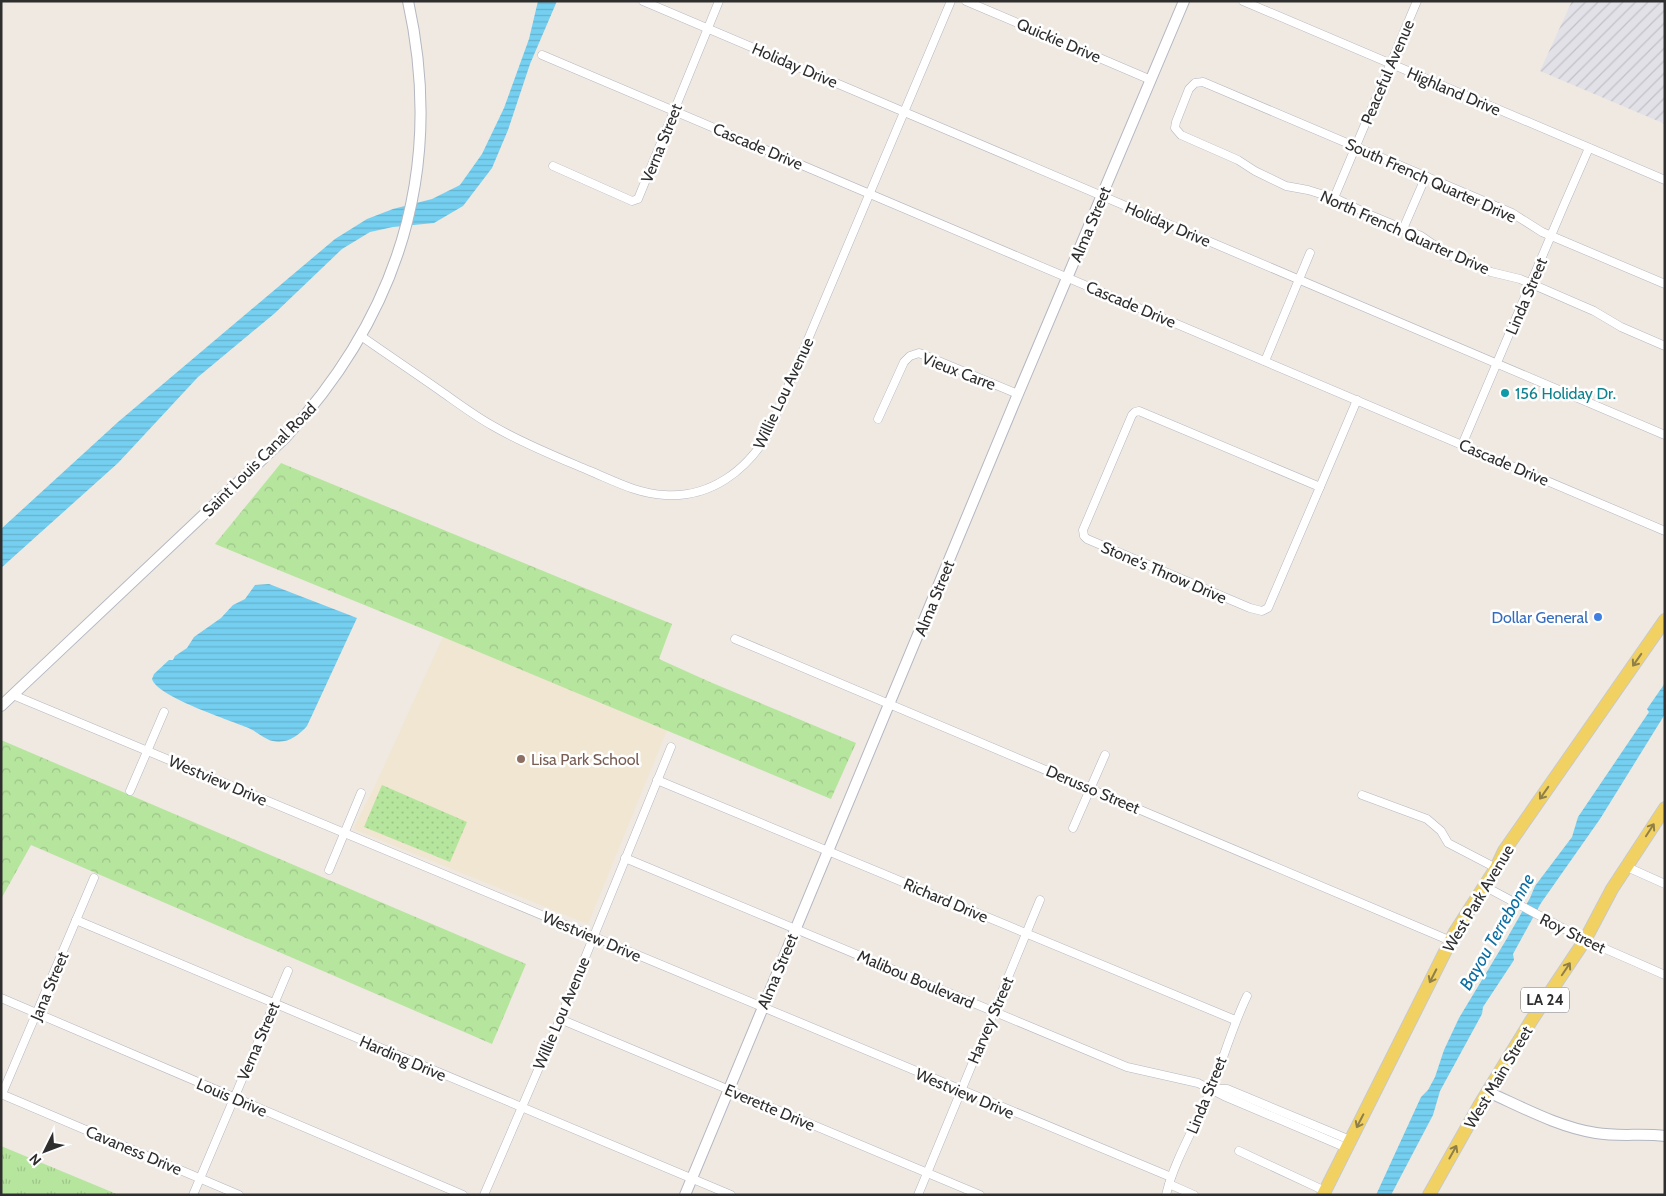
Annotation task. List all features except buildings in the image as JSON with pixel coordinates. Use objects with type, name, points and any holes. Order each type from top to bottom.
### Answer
[{"type":"main road","name":"West Park Avenue","points":[[1324,1193],[1451,941],[1496,868],[1504,851],[1665,620]]},
{"type":"main road","name":"West Main Street","points":[[1430,1195],[1488,1092],[1531,1021],[1585,940],[1612,889],[1665,808]]},
{"type":"street","name":"Saint Louis Canal Road","points":[[1,706],[285,438],[308,413],[332,382],[361,336],[385,286],[406,227],[414,196],[421,112],[414,33],[408,1]]},
{"type":"street","name":"Holiday Drive","points":[[643,1],[1665,435]]},
{"type":"street","name":"Verna Street","points":[[553,166],[632,201],[639,197],[719,1]]},
{"type":"street","name":"Willie Lou Avenue","points":[[361,336],[491,426],[534,447],[639,491],[667,496],[694,493],[717,484],[740,470],[764,441],[951,1]]},
{"type":"street","name":"Quickie Drive","points":[[966,1],[1151,80]]},
{"type":"street","name":"Alma Street","points":[[685,1195],[1018,394],[1184,1]]},
{"type":"street","name":"Highland Drive","points":[[1242,1],[1665,180]]},
{"type":"street","name":"Peaceful Avenue","points":[[1334,198],[1417,1]]},
{"type":"street","name":"Cascade Drive","points":[[542,55],[1665,530]]},
{"type":"street","name":"South French Quarter Drive","points":[[1195,83],[1203,82],[1356,146],[1512,213],[1552,236],[1665,284]]},
{"type":"street","name":"North French Quarter Drive","points":[[1195,83],[1190,89],[1176,122],[1176,128],[1181,135],[1238,160],[1268,178],[1286,186],[1334,198],[1421,236],[1447,254],[1491,272],[1520,279],[1594,311],[1621,327],[1665,346]]},
{"type":"street","name":"Linda Street","points":[[1462,445],[1589,148]]},
{"type":"street","points":[[1404,229],[1426,176]]},
{"type":"street","points":[[1265,361],[1310,253]]},
{"type":"street","name":"Vieux Carre","points":[[878,419],[904,362],[910,356],[918,353],[1018,394]]},
{"type":"street","name":"Stone's Throw Drive","points":[[1320,487],[1139,411],[1134,412],[1083,530],[1084,536],[1087,539],[1250,608],[1262,611],[1268,608],[1320,487],[1357,400]]},
{"type":"street","name":"Derusso Street","points":[[735,639],[1451,941]]},
{"type":"street","name":"Westview Drive","points":[[13,695],[961,1090],[1170,1180],[1194,1195]]},
{"type":"street","points":[[130,791],[164,712]]},
{"type":"street","name":"Willie Lou Avenue","points":[[484,1195],[560,1019],[671,747]]},
{"type":"street","points":[[1073,828],[1106,755]]},
{"type":"street","name":"Richard Drive","points":[[657,780],[1235,1020]]},
{"type":"street","points":[[329,870],[361,793]]},
{"type":"street","points":[[1362,795],[1427,819],[1441,831],[1448,843],[1496,868]]},
{"type":"street","name":"Malibou Boulevard","points":[[625,858],[1127,1067],[1198,1083],[1211,1090],[1227,1089],[1348,1144]]},
{"type":"street","points":[[1627,867],[1665,884]]},
{"type":"street","name":"Jana Street","points":[[2,1094],[94,878]]},
{"type":"street","name":"Roy Street","points":[[1484,886],[1585,940],[1665,975]]},
{"type":"street","name":"Harvey Street","points":[[918,1195],[1040,900]]},
{"type":"street","name":"Harding Drive","points":[[76,920],[731,1195]]},
{"type":"street","name":"Verna Street","points":[[193,1195],[288,971]]},
{"type":"street","name":"Linda Street","points":[[1166,1195],[1170,1180],[1211,1090],[1235,1020],[1248,996]]},
{"type":"street","name":"Louis Drive","points":[[1,998],[463,1195]]},
{"type":"street","name":"Everette Drive","points":[[560,1019],[980,1195]]},
{"type":"street","points":[[1488,1092],[1569,1127],[1587,1132],[1609,1135],[1665,1136]]},
{"type":"street","name":"Cavaness Drive","points":[[2,1094],[239,1195]]},
{"type":"street","points":[[1239,1151],[1324,1193]]},
{"type":"shaded area","points":[[1572,1],[1665,1],[1665,124],[1540,71]]},
{"type":"shaded area","name":"Lisa Park School","points":[[443,637],[667,730],[588,924],[353,829],[374,788]]},
{"type":"green space","points":[[281,463],[672,624],[659,659],[856,743],[831,799],[215,544]]},
{"type":"green space","points":[[1,740],[526,964],[492,1044],[31,845],[1,899]]},
{"type":"green space","points":[[382,785],[467,822],[450,862],[364,827]]},
{"type":"green space","points":[[1,1146],[119,1195],[1,1195]]},
{"type":"water","points":[[538,1],[557,1],[530,64],[508,130],[492,168],[463,206],[434,223],[393,227],[370,232],[342,249],[275,313],[198,377],[118,463],[1,568],[1,529],[118,422],[335,239],[367,219],[393,209],[432,199],[460,185],[482,154],[504,108],[529,39]]},
{"type":"water","points":[[269,584],[357,618],[307,726],[296,736],[278,742],[270,740],[249,728],[179,700],[157,686],[152,679],[154,674],[169,660],[173,660],[175,656],[187,648],[194,637],[221,618],[233,605],[245,599],[255,585]]},
{"type":"water","points":[[1665,683],[1665,714],[1600,819],[1541,903],[1513,954],[1514,960],[1483,1007],[1482,1014],[1440,1091],[1433,1115],[1391,1195],[1376,1195],[1421,1097],[1428,1090],[1435,1077],[1444,1050],[1459,1018],[1506,940],[1535,886],[1572,837],[1578,817],[1649,712],[1647,709]]},
{"type":"place","name":"156 Holiday Dr.","points":[[1505,393]]},
{"type":"place","name":"Dollar General","points":[[1598,617]]},
{"type":"place","name":"Lisa Park School","points":[[521,759]]},
{"type":"water label","name":"Bayou Terrebonne","points":[[1497,932]]}]
